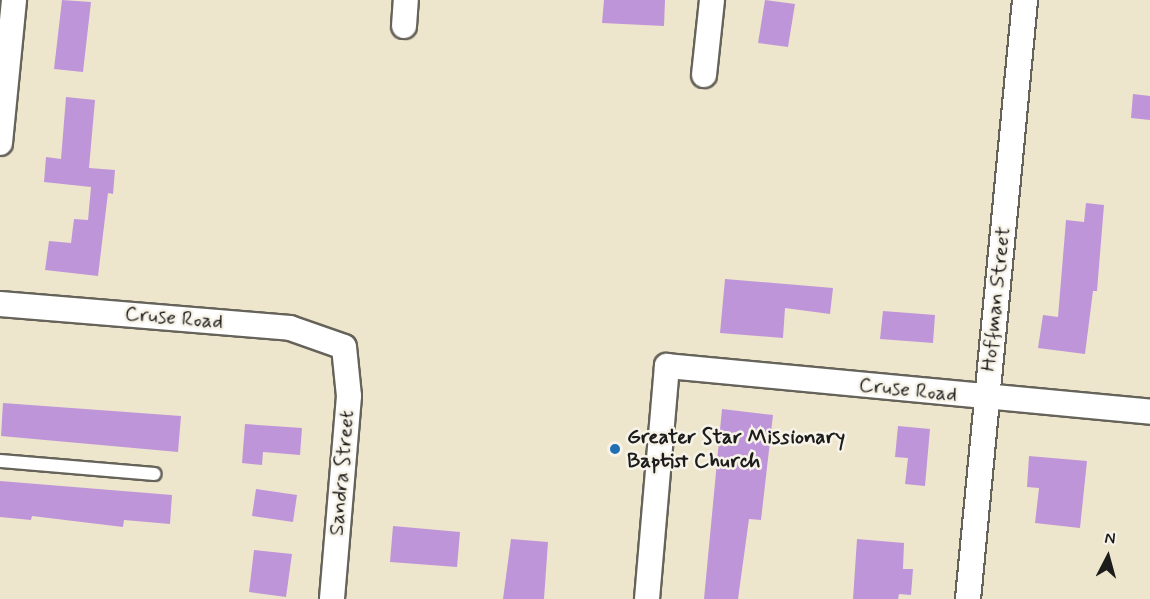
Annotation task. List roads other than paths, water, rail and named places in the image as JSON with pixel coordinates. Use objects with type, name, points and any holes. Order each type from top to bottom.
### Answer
[{"type":"street","points":[[0,143],[14,0]]},
{"type":"street","points":[[404,26],[406,0]]},
{"type":"street","points":[[704,75],[712,0]]},
{"type":"street","name":"Hoffman Street","points":[[968,599],[1025,0]]},
{"type":"street","name":"Cruse Road","points":[[0,304],[290,328],[344,347]]},
{"type":"street","name":"Sandra Street","points":[[332,599],[349,396],[344,347]]},
{"type":"street","name":"Cruse Road","points":[[647,599],[667,366],[1150,412]]},
{"type":"lane","points":[[0,461],[154,474]]},
{"type":"place","name":"Greater Star Missionary Baptist Church","points":[[615,449]]}]
